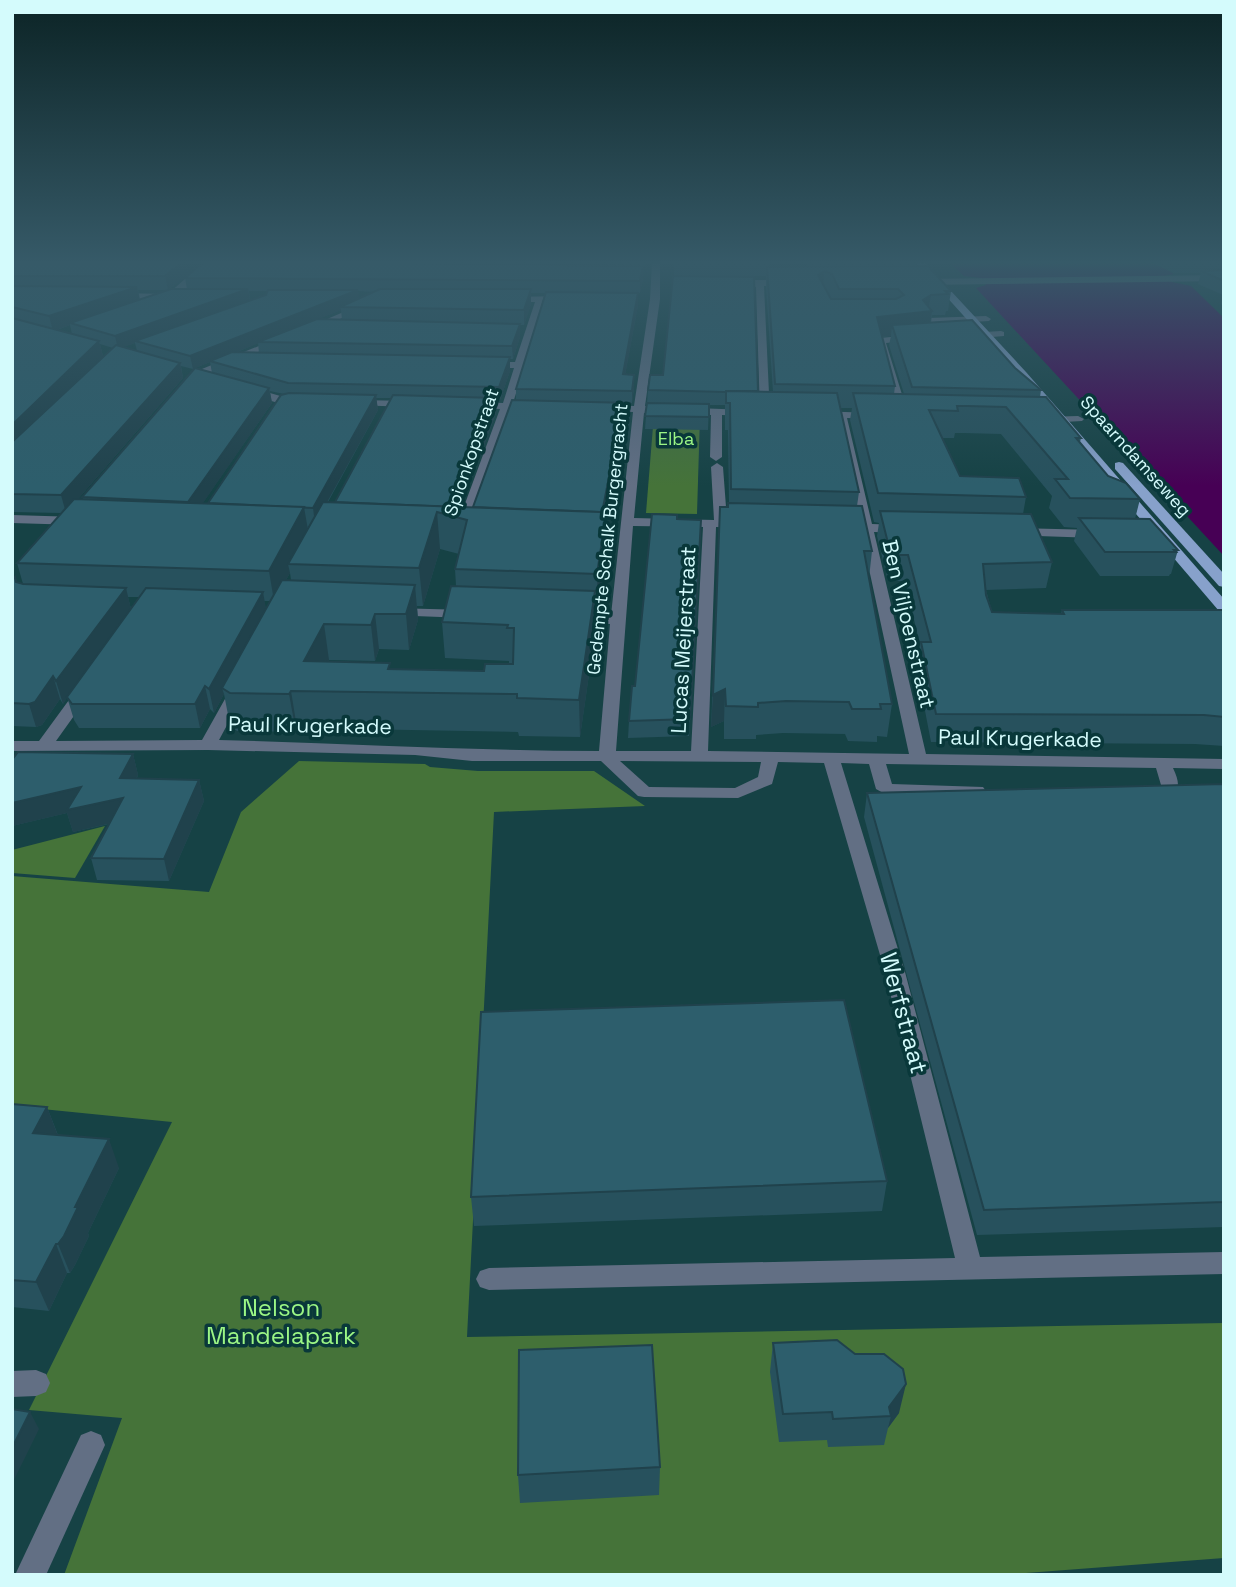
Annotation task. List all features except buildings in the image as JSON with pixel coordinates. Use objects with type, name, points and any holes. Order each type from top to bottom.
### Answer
[{"type":"main road","name":"Spaarndamseweg","points":[[990,337],[1063,420],[1156,536],[1224,608]]},
{"type":"main road","name":"Spaarndamseweg","points":[[1004,337],[1104,449]]},
{"type":"main road","name":"Spaarndamseweg","points":[[1112,458],[1224,583]]},
{"type":"street","points":[[189,373],[229,361],[290,337]]},
{"type":"street","name":"Spionkopstraat","points":[[459,537],[530,337]]},
{"type":"street","name":"Gedempte Schalk Burgergracht","points":[[607,758],[617,620],[617,542],[628,522],[646,337]]},
{"type":"street","points":[[762,337],[766,413]]},
{"type":"street","points":[[903,417],[880,341],[926,337]]},
{"type":"street","points":[[229,361],[257,362]]},
{"type":"street","points":[[477,365],[518,365]]},
{"type":"street","points":[[189,373],[209,379]]},
{"type":"street","points":[[180,394],[189,373]]},
{"type":"street","points":[[236,386],[284,404],[314,402]]},
{"type":"street","points":[[339,402],[386,410],[428,404]]},
{"type":"street","points":[[468,405],[547,407]]},
{"type":"street","points":[[599,408],[778,413]]},
{"type":"street","name":"Lucas Meijerstraat","points":[[699,757],[715,524],[717,412]]},
{"type":"street","points":[[804,414],[916,417]]},
{"type":"street","name":"Ben Viljoenstraat","points":[[841,415],[856,471],[865,528],[919,760]]},
{"type":"street","points":[[1032,419],[1078,419]]},
{"type":"street","points":[[12,519],[99,522]]},
{"type":"street","points":[[628,522],[760,524]]},
{"type":"street","points":[[826,527],[917,530]]},
{"type":"street","points":[[1008,532],[1110,535]]},
{"type":"street","points":[[1156,536],[1180,534]]},
{"type":"street","points":[[374,611],[481,615]]},
{"type":"street","points":[[563,618],[617,620]]},
{"type":"street","points":[[208,745],[245,677]]},
{"type":"street","points":[[44,746],[91,681]]},
{"type":"street","name":"Paul Krugerkade","points":[[12,746],[208,745],[415,750],[472,756],[1224,764]]},
{"type":"street","points":[[607,758],[644,792],[738,793],[766,780],[772,758]]},
{"type":"street","name":"Werfstraat","points":[[831,759],[895,972],[971,1270]]},
{"type":"street","points":[[876,759],[885,789],[996,792]]},
{"type":"street","points":[[1134,795],[1148,795],[1170,788],[1170,780],[1162,763]]},
{"type":"street","points":[[489,1279],[971,1270],[1224,1262]]},
{"type":"street","points":[[30,1575],[91,1445]]},
{"type":"green space","name":"Elba","points":[[654,414],[700,416],[697,514],[646,513]]},
{"type":"green space","name":"Nelson Mandelapark","points":[[299,761],[425,764],[430,767],[478,771],[594,771],[645,806],[494,812],[467,1337],[1224,1323],[1224,1558],[1000,1575],[64,1575],[122,1418],[29,1410],[172,1122],[12,1106],[12,876],[209,892],[241,812]]},
{"type":"green space","points":[[105,826],[75,878],[12,873],[12,850]]},
{"type":"shaded area","points":[[1021,337],[1224,337],[1224,556]]}]
